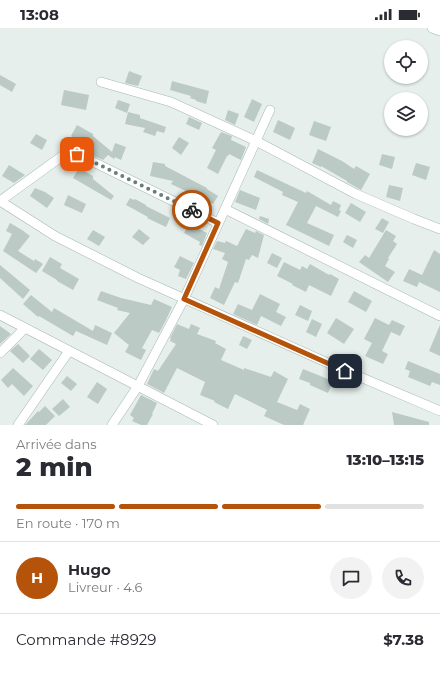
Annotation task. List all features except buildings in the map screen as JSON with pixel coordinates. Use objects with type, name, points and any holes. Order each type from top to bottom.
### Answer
[{"type":"street","points":[[432,28],[440,31]]},
{"type":"street","points":[[101,82],[170,102],[256,141],[356,194],[440,229]]},
{"type":"street","points":[[112,425],[138,386],[184,299],[270,110]]},
{"type":"street","points":[[218,223],[71,152],[65,154],[0,201],[55,236],[138,278],[339,368],[440,411]]},
{"type":"street","points":[[225,210],[440,316]]},
{"type":"street","points":[[0,315],[212,425]]},
{"type":"street","points":[[0,353],[25,328]]},
{"type":"street","points":[[18,425],[69,352]]},
{"type":"way so far","points":[[77,154],[192,210]]},
{"type":"route","points":[[192,210],[218,223],[184,299],[345,371]]}]
